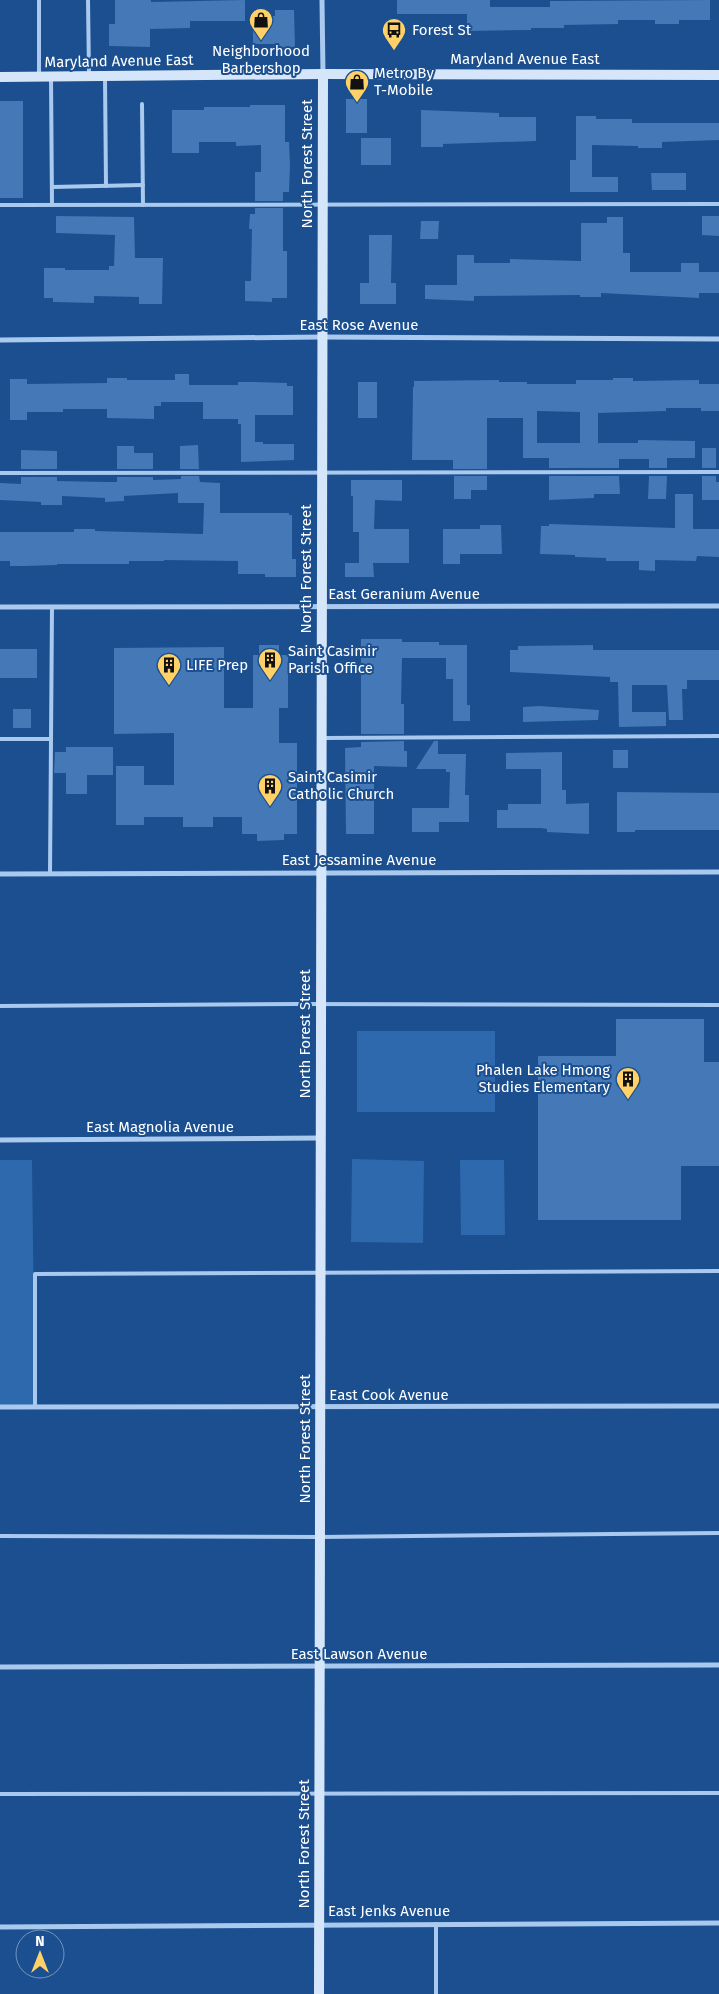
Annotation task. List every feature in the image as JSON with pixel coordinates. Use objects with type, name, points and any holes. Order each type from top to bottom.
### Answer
[{"type":"street","points":[[322,0],[322,74]]},
{"type":"street","name":"Maryland Avenue East","points":[[0,77],[322,74],[719,75]]},
{"type":"street","name":"North Forest Street","points":[[318,1994],[322,74]]},
{"type":"street","name":"East Rose Avenue","points":[[0,340],[322,338],[719,339]]},
{"type":"street","name":"East Geranium Avenue","points":[[0,608],[719,606]]},
{"type":"street","name":"East Jessamine Avenue","points":[[0,874],[719,872]]},
{"type":"street","name":"East Magnolia Avenue","points":[[0,1140],[320,1138]]},
{"type":"street","name":"East Cook Avenue","points":[[0,1407],[719,1406]]},
{"type":"street","name":"East Lawson Avenue","points":[[0,1667],[719,1665]]},
{"type":"street","name":"East Jenks Avenue","points":[[0,1927],[719,1923]]},
{"type":"lane","points":[[39,0],[39,77]]},
{"type":"lane","points":[[88,0],[89,77]]},
{"type":"lane","points":[[51,77],[52,205]]},
{"type":"lane","points":[[105,77],[106,186]]},
{"type":"lane","points":[[142,104],[143,205]]},
{"type":"lane","points":[[52,187],[143,185]]},
{"type":"lane","points":[[0,205],[719,204]]},
{"type":"lane","points":[[0,473],[719,472]]},
{"type":"lane","points":[[50,874],[52,607]]},
{"type":"lane","points":[[321,738],[719,736]]},
{"type":"lane","points":[[0,739],[51,739]]},
{"type":"lane","points":[[0,1006],[320,1004],[719,1005]]},
{"type":"lane","points":[[35,1407],[35,1274],[719,1271]]},
{"type":"lane","points":[[0,1536],[320,1537],[719,1533]]},
{"type":"lane","points":[[0,1794],[719,1793]]},
{"type":"lane","points":[[436,1924],[436,1994]]},
{"type":"shaded area","points":[[357,1031],[495,1031],[495,1112],[357,1112]]},
{"type":"shaded area","points":[[352,1159],[424,1161],[423,1243],[351,1242]]},
{"type":"shaded area","points":[[0,1160],[32,1160],[35,1407],[0,1407]]},
{"type":"shaded area","points":[[460,1160],[504,1160],[505,1235],[461,1235]]},
{"type":"building","points":[[115,0],[151,0],[151,2],[245,0],[245,21],[190,21],[190,28],[150,29],[150,47],[109,46],[109,24],[115,24]]},
{"type":"building","points":[[397,0],[490,0],[490,7],[550,7],[550,1],[710,0],[710,20],[679,20],[679,24],[655,24],[655,20],[618,20],[618,24],[564,25],[564,28],[467,31],[467,14],[397,14]]},
{"type":"building","points":[[275,10],[294,10],[295,47],[275,48],[275,44],[253,44],[253,16],[275,16]]},
{"type":"building","points":[[346,99],[367,99],[367,133],[346,133]]},
{"type":"building","points":[[0,101],[23,101],[23,198],[0,198]]},
{"type":"building","points":[[250,105],[285,105],[285,142],[289,142],[290,165],[289,192],[283,192],[283,201],[255,201],[255,172],[261,172],[261,145],[236,146],[236,142],[199,142],[199,153],[172,153],[172,110],[204,110],[204,107],[250,107]]},
{"type":"building","points":[[421,110],[499,113],[499,117],[536,117],[536,141],[443,144],[443,147],[421,147]]},
{"type":"building","points":[[576,116],[596,116],[596,119],[632,119],[632,123],[719,123],[719,140],[662,142],[662,148],[592,145],[592,177],[618,177],[618,192],[570,192],[570,160],[576,160]]},
{"type":"building","points":[[361,138],[391,138],[391,165],[361,165]]},
{"type":"building","points":[[651,173],[686,173],[686,190],[652,190]]},
{"type":"building","points":[[255,208],[283,208],[283,251],[287,251],[287,298],[272,298],[272,302],[245,301],[245,281],[251,281],[252,229],[249,229],[250,214],[255,214]]},
{"type":"building","points":[[56,216],[134,217],[135,258],[163,258],[162,304],[139,304],[139,297],[94,296],[94,303],[53,302],[53,298],[44,298],[44,268],[109,270],[109,266],[114,266],[115,235],[56,233]]},
{"type":"building","points":[[702,216],[719,216],[719,236],[702,235]]},
{"type":"building","points":[[607,217],[623,217],[623,253],[630,253],[630,272],[681,272],[681,263],[699,263],[699,272],[719,272],[719,293],[699,293],[699,298],[601,293],[601,297],[580,297],[580,295],[474,296],[474,301],[425,299],[425,285],[457,285],[457,255],[474,255],[474,263],[510,263],[510,259],[581,261],[581,223],[607,223]]},
{"type":"building","points":[[421,221],[439,221],[438,239],[420,239]]},
{"type":"building","points":[[369,235],[392,235],[391,283],[396,283],[396,304],[360,304],[360,283],[369,283]]},
{"type":"building","points":[[175,374],[189,374],[189,385],[238,385],[238,382],[255,382],[287,383],[287,386],[293,386],[293,415],[255,415],[255,442],[263,442],[263,444],[294,444],[294,460],[241,462],[241,424],[238,424],[238,419],[203,419],[203,402],[161,402],[161,406],[154,406],[154,419],[107,418],[107,409],[63,409],[63,412],[27,412],[27,420],[10,420],[10,379],[27,379],[27,384],[107,383],[107,378],[175,380]]},
{"type":"building","points":[[613,378],[633,378],[633,381],[699,380],[699,384],[719,384],[719,411],[701,411],[701,408],[666,408],[666,411],[598,413],[598,443],[638,443],[638,440],[695,441],[695,458],[667,458],[667,468],[649,468],[649,459],[619,459],[619,468],[549,468],[549,458],[523,458],[523,418],[487,418],[487,469],[453,469],[453,460],[412,460],[414,381],[499,380],[499,382],[527,382],[527,384],[576,384],[576,380],[613,380]],"holes":[[[537,411],[580,412],[580,443],[537,443]]]},
{"type":"building","points":[[358,382],[377,382],[377,418],[358,418]]},
{"type":"building","points":[[198,445],[199,469],[180,469],[180,446]]},
{"type":"building","points":[[117,446],[134,446],[134,453],[153,453],[153,469],[117,469]]},
{"type":"building","points":[[702,448],[716,448],[716,468],[702,468]]},
{"type":"building","points":[[21,450],[57,451],[57,469],[21,469]]},
{"type":"building","points":[[181,476],[199,476],[200,482],[220,483],[220,513],[289,513],[289,515],[292,515],[292,559],[296,559],[296,577],[265,577],[265,574],[238,574],[238,561],[164,560],[129,561],[129,564],[10,566],[10,561],[0,561],[0,532],[74,532],[74,529],[95,529],[95,531],[203,534],[204,503],[178,503],[178,493],[124,496],[124,501],[105,502],[105,498],[62,496],[62,505],[41,505],[41,502],[0,500],[0,483],[21,484],[21,477],[57,477],[57,481],[117,482],[117,477],[153,477],[153,480],[181,479]]},
{"type":"building","points":[[454,476],[487,476],[487,490],[471,490],[471,499],[454,499]]},
{"type":"building","points":[[549,476],[619,476],[620,494],[594,494],[594,498],[549,500]]},
{"type":"building","points":[[649,476],[667,476],[666,499],[648,499]]},
{"type":"building","points":[[702,476],[716,476],[716,482],[719,482],[719,500],[702,500]]},
{"type":"building","points":[[351,480],[402,480],[402,501],[375,500],[374,529],[409,529],[409,563],[373,563],[374,577],[345,577],[345,563],[359,563],[359,532],[353,532]]},
{"type":"building","points":[[675,494],[693,494],[693,529],[719,529],[719,557],[697,556],[696,561],[655,560],[655,571],[639,570],[639,561],[606,561],[606,558],[540,554],[541,526],[549,526],[549,524],[675,528]]},
{"type":"building","points":[[480,525],[501,525],[502,554],[460,554],[460,564],[443,564],[443,529],[480,529]]},
{"type":"building","points":[[361,639],[402,639],[402,642],[439,642],[439,645],[467,645],[467,705],[470,705],[470,721],[453,721],[453,679],[446,679],[446,658],[402,658],[401,704],[404,704],[404,734],[361,734]]},
{"type":"building","points":[[259,645],[279,645],[279,655],[288,655],[288,708],[279,708],[279,743],[297,743],[297,834],[284,834],[284,840],[257,841],[257,834],[242,834],[242,817],[213,817],[213,827],[183,827],[183,817],[144,817],[144,825],[116,825],[116,766],[144,766],[144,785],[174,785],[174,733],[114,734],[114,648],[224,647],[224,708],[253,708],[253,655],[259,655]]},
{"type":"building","points":[[593,645],[593,650],[719,650],[719,680],[687,680],[687,689],[682,689],[683,720],[669,720],[667,685],[632,685],[632,712],[666,712],[666,726],[619,727],[618,682],[610,682],[610,677],[510,672],[510,650],[518,650],[518,646]]},
{"type":"building","points":[[0,649],[37,649],[37,678],[0,678]]},
{"type":"building","points":[[539,706],[599,710],[598,720],[523,722],[523,707]]},
{"type":"building","points":[[13,709],[31,709],[31,728],[13,728]]},
{"type":"building","points":[[404,741],[404,751],[407,751],[407,767],[374,766],[374,834],[346,834],[345,748],[361,747],[361,742]]},
{"type":"building","points":[[434,741],[438,741],[438,754],[466,754],[465,795],[469,795],[469,822],[439,822],[439,832],[412,832],[412,808],[449,808],[450,772],[446,772],[446,769],[416,769]]},
{"type":"building","points":[[66,747],[113,747],[113,775],[87,775],[87,794],[66,794],[66,773],[54,773],[55,752],[66,752]]},
{"type":"building","points":[[613,750],[628,750],[628,768],[613,768]]},
{"type":"building","points":[[562,752],[562,790],[566,790],[566,804],[589,803],[589,834],[547,832],[547,829],[541,828],[497,828],[497,810],[508,810],[508,804],[541,804],[541,769],[506,769],[506,753]]},
{"type":"building","points":[[617,792],[719,793],[719,830],[635,830],[635,832],[617,832]]},
{"type":"building","name":"Phalen Lake Hmong Studies Elementary","points":[[616,1019],[704,1019],[704,1062],[719,1062],[719,1166],[681,1166],[681,1220],[538,1220],[538,1056],[616,1056]]},
{"type":"place","name":"Neighborhood Barbershop","points":[[261,41]]},
{"type":"place","name":"Forest St","points":[[394,51]]},
{"type":"place","name":"Metro By T-Mobile","points":[[357,103]]},
{"type":"place","name":"Saint Casimir Parish Office","points":[[270,681]]},
{"type":"place","name":"LIFE Prep","points":[[169,686]]},
{"type":"place","name":"Saint Casimir Catholic Church","points":[[270,807]]},
{"type":"place","name":"Phalen Lake Hmong Studies Elementary","points":[[628,1100]]}]
